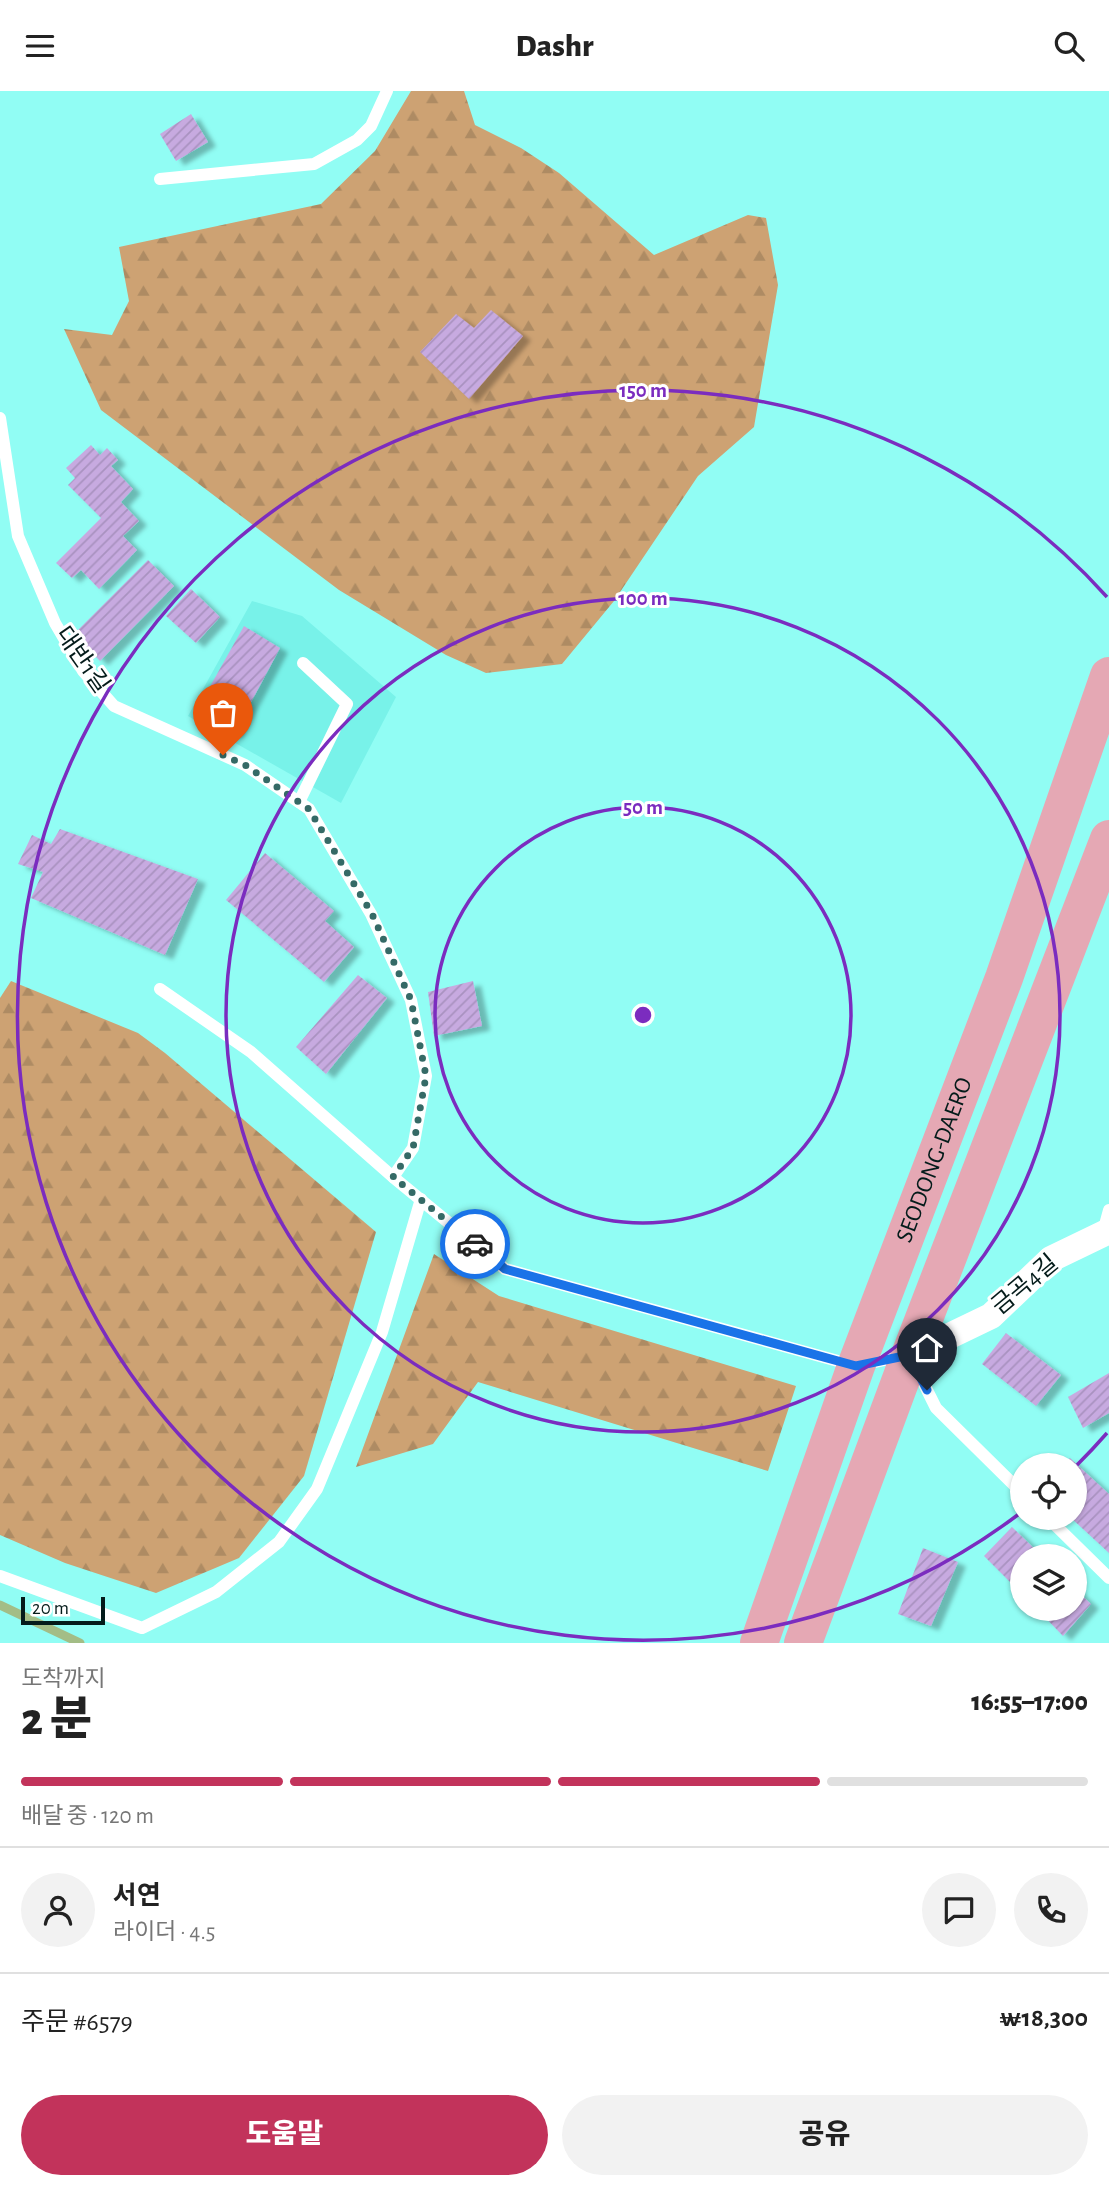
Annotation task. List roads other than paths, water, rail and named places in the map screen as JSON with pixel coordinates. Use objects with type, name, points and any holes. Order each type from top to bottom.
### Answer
[{"type":"main road","name":"SEODONG-DAERO","points":[[759,1643],[856,1366],[1004,978],[1109,676]]},
{"type":"main road","name":"SEODONG-DAERO","points":[[803,1643],[909,1355],[1109,839]]},
{"type":"street","name":"금곡4길","points":[[909,1355],[991,1316],[1051,1259],[1107,1224]]},
{"type":"lane","points":[[160,179],[314,164],[357,139],[371,127],[387,91]]},
{"type":"lane","name":"대반1길","points":[[0,418],[18,536],[55,623],[83,671],[114,706],[245,765],[309,809],[372,914],[411,1000],[426,1076],[413,1148],[393,1177]]},
{"type":"lane","points":[[299,802],[347,704],[303,663]]},
{"type":"lane","points":[[160,989],[251,1052],[393,1177],[505,1269],[856,1366],[909,1355],[936,1408],[1010,1481]]},
{"type":"lane","points":[[0,1576],[142,1627],[216,1592],[279,1542],[317,1489],[382,1332],[421,1199]]},
{"type":"lane","points":[[1060,1530],[1109,1578]]},
{"type":"waterway","points":[[0,1605],[80,1643]]}]
